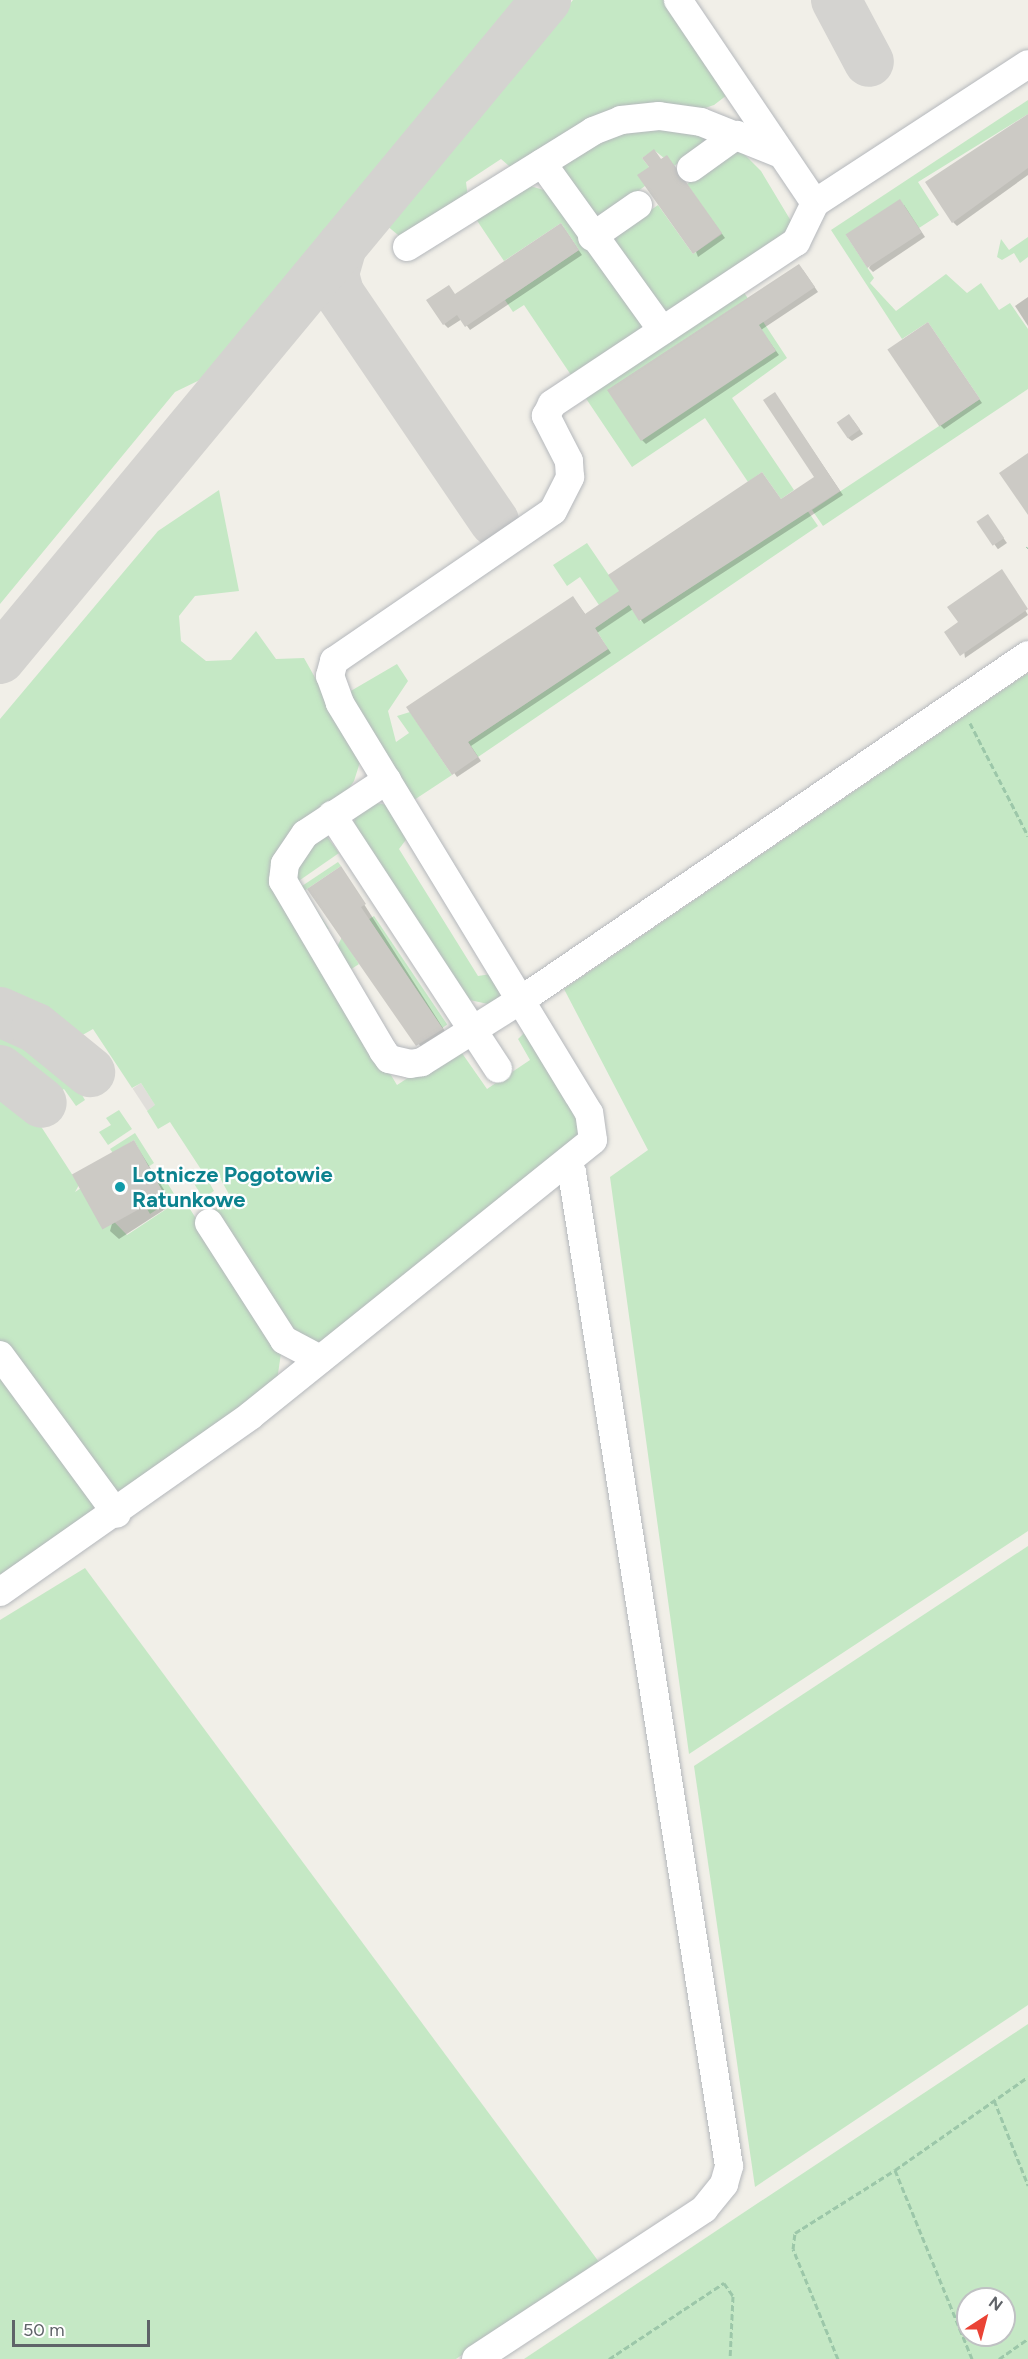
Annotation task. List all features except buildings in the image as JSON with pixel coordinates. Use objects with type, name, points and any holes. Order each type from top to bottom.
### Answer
[{"type":"lane","points":[[678,0],[815,203]]},
{"type":"lane","points":[[0,1592],[117,1514],[292,1382],[593,1140],[593,1123],[335,694],[330,676],[334,661],[553,511],[568,486],[570,469],[549,428],[548,410],[662,330],[796,242],[815,203],[1028,64]]},
{"type":"lane","points":[[407,247],[593,130],[636,117],[682,118],[737,135],[781,154]]},
{"type":"lane","points":[[691,168],[737,135]]},
{"type":"lane","points":[[542,163],[592,237],[662,330]]},
{"type":"lane","points":[[592,237],[638,205]]},
{"type":"lane","points":[[387,780],[332,815],[296,844],[285,864],[283,881],[383,1051],[399,1062],[422,1062],[521,1000],[1028,655]]},
{"type":"lane","points":[[332,815],[498,1069]]},
{"type":"lane","points":[[476,2359],[704,2209],[724,2184],[729,2166],[572,1173],[566,1164]]},
{"type":"lane","points":[[209,1223],[294,1358],[292,1382]]},
{"type":"lane","points":[[284,1340],[320,1359]]},
{"type":"lane","points":[[0,1355],[117,1514]]},
{"type":"path","points":[[957,702],[1028,836]]},
{"type":"path","points":[[838,2359],[793,2249],[795,2233],[895,2170],[1028,2077]]},
{"type":"path","points":[[994,2100],[1028,2185]]},
{"type":"path","points":[[895,2170],[972,2359]]},
{"type":"path","points":[[609,2359],[724,2283],[733,2296],[730,2359]]},
{"type":"path","points":[[999,2359],[1028,2339]]},
{"type":"shaded area","points":[[141,1083],[156,1106],[147,1111],[133,1088]]},
{"type":"green space","points":[[0,0],[519,0],[208,376],[175,392],[0,604]]},
{"type":"green space","points":[[573,0],[668,0],[727,95],[714,105],[515,171],[501,159],[466,182],[468,199],[403,239],[386,225]]},
{"type":"green space","points":[[1028,100],[1028,114],[918,182],[939,215],[919,228],[900,200],[846,235],[874,278],[870,283],[896,311],[946,274],[967,293],[981,283],[999,310],[1010,303],[1028,329],[1028,389],[823,526],[812,510],[980,399],[928,322],[902,339],[831,230]]},
{"type":"green space","points":[[678,127],[710,140],[674,166],[654,150],[642,158],[649,167],[645,186],[603,216],[611,251],[616,235],[658,205],[693,254],[722,234],[687,184],[738,148],[761,171],[794,226],[573,378],[524,305],[513,312],[505,300],[579,250],[561,223],[504,261],[474,216],[527,185],[547,191],[564,162],[608,134]]},
{"type":"green space","points":[[1028,237],[1028,257],[1020,263],[1014,253],[1002,260],[997,257],[1001,239],[1009,250]]},
{"type":"green space","points":[[741,288],[787,358],[732,398],[794,490],[781,499],[762,472],[748,482],[705,418],[632,467],[585,397]]},
{"type":"green space","points":[[219,490],[239,591],[195,596],[179,616],[181,641],[206,661],[231,660],[256,631],[276,659],[304,658],[361,759],[354,781],[279,892],[397,1085],[457,1046],[487,1089],[530,1060],[518,1039],[525,1032],[576,1106],[580,1133],[321,1344],[298,1340],[212,1211],[231,1198],[219,1176],[209,1182],[214,1191],[203,1198],[193,1182],[204,1174],[170,1122],[158,1129],[147,1111],[155,1105],[141,1083],[132,1088],[93,1029],[79,1037],[98,1067],[74,1082],[85,1100],[76,1106],[64,1089],[31,1111],[79,1185],[75,1192],[81,1188],[127,1235],[183,1198],[281,1353],[277,1381],[123,1500],[0,1347],[0,719],[158,531]]},
{"type":"green space","points":[[807,510],[818,526],[478,757],[468,742],[608,649],[595,628],[608,619],[599,605],[580,577],[567,586],[553,565],[587,543],[640,621]]},
{"type":"green space","points":[[397,664],[408,681],[388,711],[396,742],[409,733],[397,716],[410,712],[452,775],[414,800],[349,692]]},
{"type":"green space","points":[[1028,673],[1028,1531],[689,1754],[610,1177],[648,1150],[564,989]]},
{"type":"green space","points":[[377,803],[387,805],[408,837],[399,849],[478,976],[491,974],[503,994],[499,999],[488,1004],[465,999],[354,824],[355,816]]},
{"type":"green space","points":[[326,835],[339,853],[290,887],[291,859]]},
{"type":"green space","points":[[338,862],[341,866],[304,891],[329,929],[320,927],[299,894],[302,886]]},
{"type":"green space","points":[[374,916],[447,1025],[442,1028],[369,919]]},
{"type":"green space","points":[[342,937],[359,964],[350,970],[336,949]]},
{"type":"green space","points":[[119,1110],[132,1129],[108,1145],[99,1132],[111,1125],[106,1118]]},
{"type":"green space","points":[[135,1133],[154,1163],[148,1167],[134,1140],[113,1153],[110,1149]]},
{"type":"green space","points":[[163,1176],[176,1197],[150,1214],[146,1207],[165,1195],[156,1181]]},
{"type":"green space","points":[[0,1362],[104,1502],[0,1583]]},
{"type":"green space","points":[[1028,1546],[1028,2005],[755,2187],[694,1766]]},
{"type":"green space","points":[[85,1568],[599,2262],[456,2359],[0,2359],[0,1620]]},
{"type":"green space","points":[[1028,2024],[1028,2359],[524,2359]]},
{"type":"taxiway","points":[[0,659],[546,0]]},
{"type":"taxiway","points":[[836,0],[869,62]]},
{"type":"taxiway","points":[[342,246],[334,274],[339,293],[494,521]]},
{"type":"taxiway","points":[[0,1012],[36,1028],[90,1072]]},
{"type":"taxiway","points":[[0,1070],[42,1103]]},
{"type":"place","name":"Lotnicze Pogotowie Ratunkowe","points":[[120,1187]]}]
